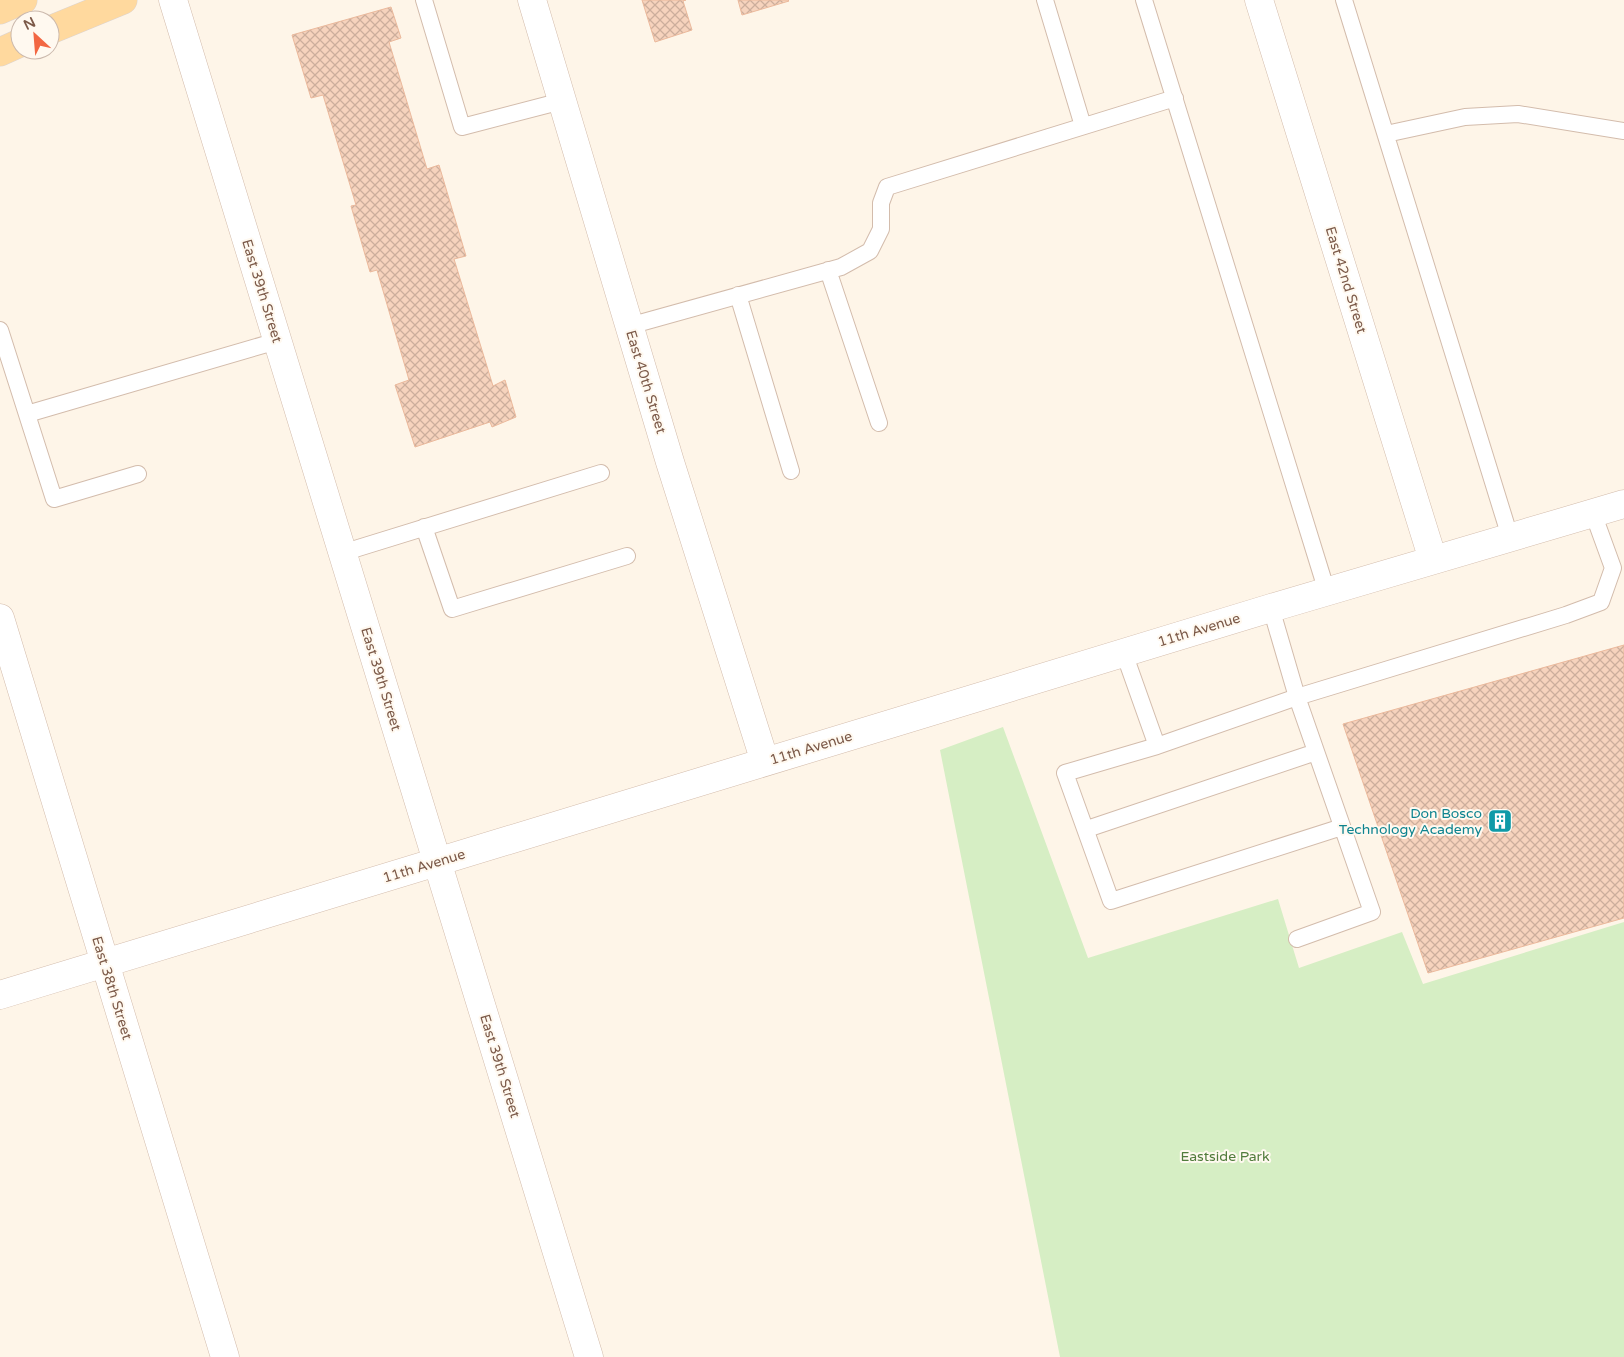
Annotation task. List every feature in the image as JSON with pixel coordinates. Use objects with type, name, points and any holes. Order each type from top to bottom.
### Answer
[{"type":"main road","points":[[0,10],[23,0]]},
{"type":"main road","points":[[60,26],[122,0]]},
{"type":"street","name":"East 39th Street","points":[[173,0],[589,1357]]},
{"type":"street","name":"East 40th Street","points":[[532,0],[670,462],[765,762]]},
{"type":"street","name":"East 42nd Street","points":[[1259,0],[1433,560]]},
{"type":"street","name":"11th Avenue","points":[[0,995],[1271,608],[1624,504]]},
{"type":"street","name":"East 38th Street","points":[[0,618],[225,1357]]},
{"type":"lane","points":[[424,0],[462,127],[562,101]]},
{"type":"lane","points":[[1045,0],[1083,126]]},
{"type":"lane","points":[[1144,0],[1327,592]]},
{"type":"lane","points":[[1344,0],[1510,537]]},
{"type":"lane","points":[[630,326],[841,267],[870,252],[881,229],[881,203],[887,187],[1175,98]]},
{"type":"lane","points":[[1386,134],[1465,117],[1518,114],[1624,131]]},
{"type":"lane","points":[[828,270],[879,422]]},
{"type":"lane","points":[[738,295],[791,471]]},
{"type":"lane","points":[[0,330],[54,499],[138,474]]},
{"type":"lane","points":[[27,414],[277,341]]},
{"type":"lane","points":[[342,553],[601,473]]},
{"type":"lane","points":[[1342,827],[1112,901],[1066,773],[1156,746],[1297,697],[1566,615],[1601,602],[1613,568],[1593,514]]},
{"type":"lane","points":[[424,527],[452,609],[627,556]]},
{"type":"lane","points":[[1271,608],[1297,697],[1372,912],[1297,939]]},
{"type":"lane","points":[[1124,654],[1156,746]]},
{"type":"lane","points":[[1087,829],[1316,752]]},
{"type":"green space","name":"Eastside Park","points":[[1003,727],[1088,958],[1278,899],[1299,968],[1402,932],[1423,984],[1624,922],[1624,1357],[1060,1357],[940,750]]},
{"type":"building","points":[[642,0],[686,0],[683,1],[692,30],[655,42]]},
{"type":"building","points":[[738,0],[788,0],[789,1],[742,15]]},
{"type":"building","points":[[391,7],[401,38],[389,42],[427,169],[439,165],[466,256],[454,259],[493,386],[505,380],[516,417],[492,427],[490,422],[415,447],[395,385],[409,380],[377,270],[370,272],[351,206],[356,205],[323,95],[311,98],[292,35]]},
{"type":"building","name":"Don Bosco Technology Academy","points":[[1624,645],[1624,918],[1428,973],[1343,724]]},
{"type":"place","name":"Don Bosco Technology Academy","points":[[1500,821]]}]
